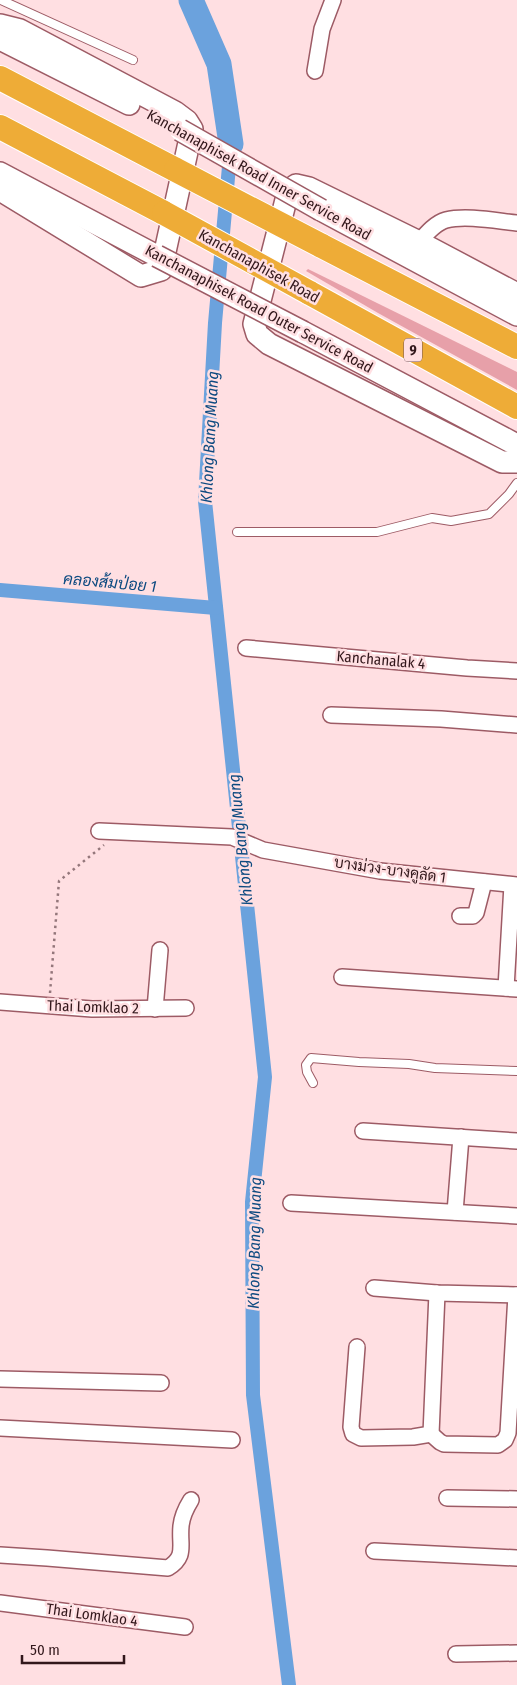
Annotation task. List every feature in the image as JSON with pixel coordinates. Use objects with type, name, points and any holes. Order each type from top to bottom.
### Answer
[{"type":"highway","points":[[0,78],[517,347]]},
{"type":"highway","name":"Kanchanaphisek Road","points":[[0,127],[164,213],[517,407]]},
{"type":"main road","points":[[0,25],[20,30],[175,112],[187,121],[192,129],[161,270],[141,276],[0,190]]},
{"type":"main road","name":"Kanchanaphisek Road Inner Service Road","points":[[0,39],[180,130],[321,210],[517,315]]},
{"type":"main road","name":"Kanchanaphisek Road Outer Service Road","points":[[0,173],[517,445]]},
{"type":"main road","points":[[517,294],[419,242],[309,188],[296,185],[288,192],[254,324],[257,334],[269,344],[502,462],[517,462]]},
{"type":"street","points":[[315,70],[322,29],[334,0]]},
{"type":"street","points":[[419,242],[431,229],[445,220],[464,218],[517,223]]},
{"type":"street","name":"Kanchanalak 4","points":[[246,648],[517,671]]},
{"type":"street","points":[[331,715],[441,719],[517,725]]},
{"type":"street","name":"บางม่วง-บางคูลัด 1","points":[[99,831],[232,838],[263,850],[380,871],[514,885]]},
{"type":"street","points":[[460,916],[473,916],[476,913],[484,882]]},
{"type":"street","points":[[342,977],[512,988],[514,885]]},
{"type":"street","points":[[155,1009],[160,950]]},
{"type":"street","name":"Thai Lomklao 2","points":[[0,1002],[101,1009],[186,1008]]},
{"type":"street","points":[[363,1131],[517,1141]]},
{"type":"street","points":[[455,1212],[462,1137]]},
{"type":"street","points":[[291,1203],[517,1216]]},
{"type":"street","points":[[374,1288],[437,1293],[517,1295],[508,1433],[505,1440],[498,1445],[444,1444],[431,1434]]},
{"type":"street","points":[[431,1434],[437,1293]]},
{"type":"street","points":[[357,1347],[351,1427],[353,1434],[360,1438],[412,1437],[431,1434]]},
{"type":"street","points":[[0,1379],[161,1383]]},
{"type":"street","points":[[0,1428],[232,1440]]},
{"type":"street","points":[[447,1498],[517,1499]]},
{"type":"street","points":[[0,1555],[168,1568],[177,1562],[181,1555],[181,1524],[185,1510],[191,1500]]},
{"type":"street","points":[[374,1551],[517,1558]]},
{"type":"street","name":"Thai Lomklao 4","points":[[0,1603],[184,1627]]},
{"type":"street","points":[[456,1654],[517,1653]]},
{"type":"lane","points":[[1,0],[133,60]]},
{"type":"lane","points":[[237,532],[377,532],[432,518],[450,521],[489,514],[517,483]]},
{"type":"lane","points":[[313,1083],[307,1072],[306,1065],[311,1058],[434,1068],[517,1071]]},
{"type":"path","points":[[49,1006],[59,881],[120,832]]},
{"type":"shaded area","points":[[308,269],[517,372],[517,390],[378,313],[306,271]]},
{"type":"waterway","name":"Khlong Bang Muang","points":[[191,0],[219,64],[231,144]]},
{"type":"waterway","name":"Khlong Bang Muang","points":[[231,144],[215,323],[205,501],[265,1077],[252,1202],[253,1395],[289,1685]]},
{"type":"waterway","name":"คลองส้มป่อย 1","points":[[0,590],[216,608]]}]
